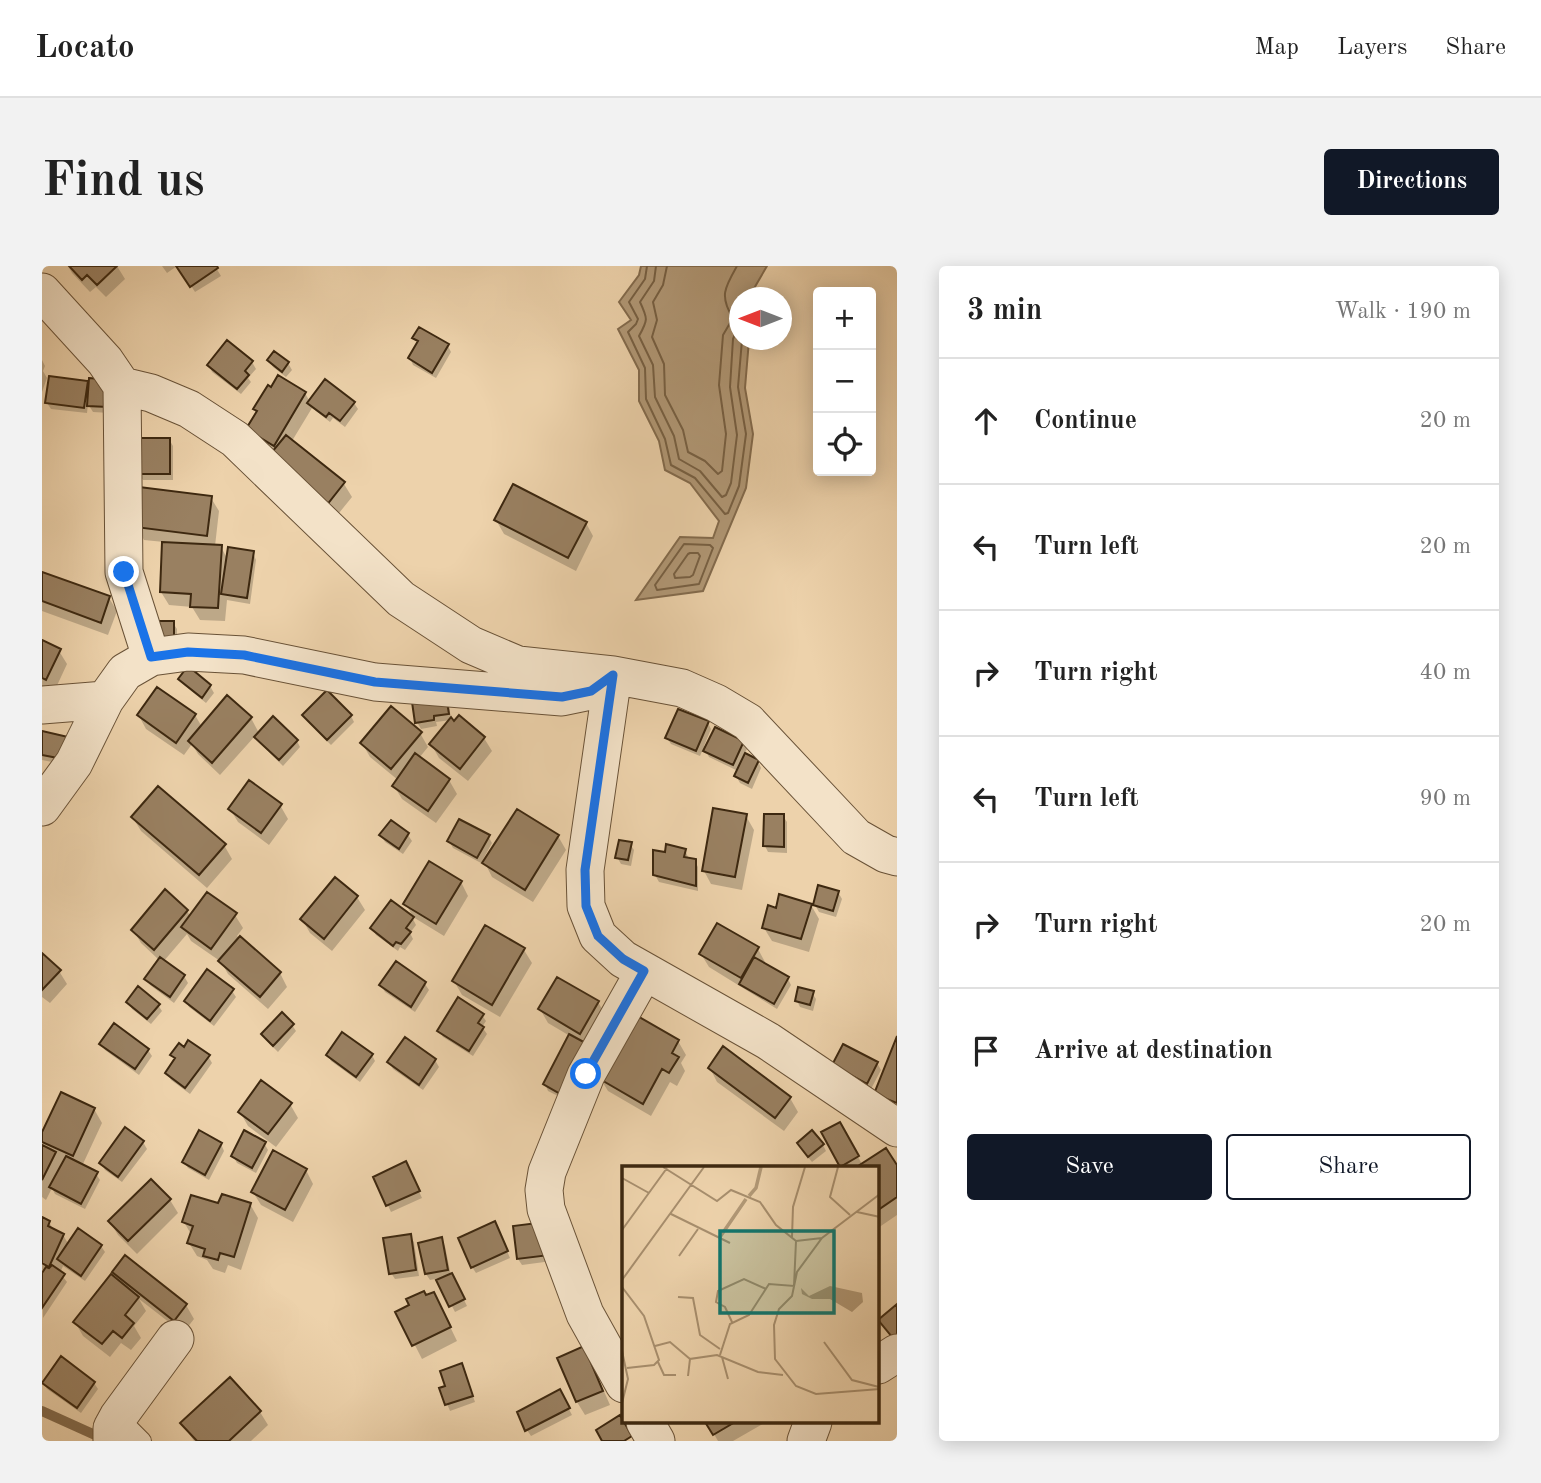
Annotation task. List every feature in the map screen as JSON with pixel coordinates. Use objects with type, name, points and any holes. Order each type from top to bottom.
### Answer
[{"type":"street","points":[[42,292],[105,361],[122,386],[124,572],[151,657]]},
{"type":"street","points":[[122,386],[151,393],[189,409],[235,439],[401,599],[471,645],[518,665],[613,675],[682,688],[716,703],[748,722],[856,837],[897,857]]},
{"type":"street","points":[[42,807],[74,763],[105,700],[125,672],[151,657],[188,652],[244,655],[375,682],[562,697],[591,691],[613,675]]},
{"type":"street","points":[[613,675],[585,870],[586,906],[598,936],[623,959],[768,1041],[897,1128]]},
{"type":"street","points":[[42,705],[105,700]]},
{"type":"street","points":[[622,1380],[585,1314],[546,1209],[544,1190],[547,1172],[586,1074],[644,971]]},
{"type":"street","points":[[121,1432],[175,1339]]},
{"type":"street","points":[[880,1364],[897,1353]]},
{"type":"street","points":[[647,1424],[656,1441]]},
{"type":"street","points":[[806,1441],[812,1424]]},
{"type":"water","points":[[641,266],[767,266],[755,287],[729,287],[729,350],[748,350],[745,388],[753,434],[746,488],[703,591],[636,600],[680,537],[713,538],[719,521],[690,483],[665,470],[659,441],[639,401],[639,370],[618,329],[631,320],[619,302],[639,275]]},
{"type":"building","points":[[69,266],[117,266],[97,285],[87,275],[82,280]]},
{"type":"building","points":[[176,266],[217,266],[218,268],[190,287]]},
{"type":"building","points":[[419,327],[449,344],[432,373],[408,358],[418,341],[412,338]]},
{"type":"building","points":[[227,340],[253,361],[245,371],[249,375],[237,389],[207,365]]},
{"type":"building","points":[[274,351],[289,362],[282,372],[267,360]]},
{"type":"building","points":[[278,375],[306,392],[274,446],[246,429],[257,411],[253,409],[268,385],[271,387]]},
{"type":"building","points":[[49,376],[88,381],[84,408],[45,403]]},
{"type":"building","points":[[89,378],[100,379],[109,385],[108,407],[87,406]]},
{"type":"building","points":[[325,379],[355,402],[340,421],[329,413],[326,417],[307,403]]},
{"type":"building","points":[[286,435],[345,482],[326,506],[267,458]]},
{"type":"building","points":[[138,438],[170,438],[170,474],[138,474]]},
{"type":"building","points":[[513,484],[587,522],[568,558],[494,520]]},
{"type":"building","points":[[139,487],[212,496],[207,536],[135,527]]},
{"type":"building","points":[[162,542],[222,545],[218,608],[190,607],[191,594],[160,592]]},
{"type":"building","points":[[228,547],[254,551],[247,598],[221,594]]},
{"type":"building","points":[[42,572],[110,596],[101,623],[42,601]]},
{"type":"building","points":[[154,621],[174,621],[174,638],[154,638]]},
{"type":"building","points":[[42,640],[61,649],[46,680],[42,678]]},
{"type":"building","points":[[188,666],[211,685],[202,698],[178,679]]},
{"type":"building","points":[[157,687],[196,714],[176,743],[137,715]]},
{"type":"building","points":[[327,690],[352,715],[327,740],[302,715]]},
{"type":"building","points":[[227,695],[252,717],[212,763],[188,741]]},
{"type":"building","points":[[446,696],[449,714],[415,723],[412,702]]},
{"type":"building","points":[[391,706],[422,732],[391,769],[360,743]]},
{"type":"building","points":[[678,709],[709,721],[696,751],[665,738]]},
{"type":"building","points":[[459,715],[485,737],[460,769],[429,744],[451,717],[454,721]]},
{"type":"building","points":[[273,716],[298,740],[279,760],[254,737]]},
{"type":"building","points":[[715,727],[744,741],[733,765],[703,751]]},
{"type":"building","points":[[42,731],[68,737],[63,759],[42,755]]},
{"type":"building","points":[[415,753],[450,779],[428,811],[392,786]]},
{"type":"building","points":[[745,753],[759,760],[748,783],[734,776]]},
{"type":"building","points":[[249,780],[282,804],[261,833],[228,809]]},
{"type":"building","points":[[158,786],[226,844],[199,875],[131,817]]},
{"type":"building","points":[[713,808],[747,814],[735,877],[702,871]]},
{"type":"building","points":[[517,809],[559,835],[525,890],[482,863]]},
{"type":"building","points":[[764,814],[784,814],[784,847],[763,846]]},
{"type":"building","points":[[459,819],[490,835],[477,858],[447,841]]},
{"type":"building","points":[[391,820],[409,833],[399,849],[379,835]]},
{"type":"building","points":[[619,840],[632,842],[628,860],[615,858]]},
{"type":"building","points":[[666,844],[686,849],[684,857],[696,859],[696,886],[653,875],[653,850],[665,852]]},
{"type":"building","points":[[429,861],[462,881],[436,924],[403,904]]},
{"type":"building","points":[[335,877],[358,896],[324,939],[300,919]]},
{"type":"building","points":[[818,885],[839,891],[833,911],[813,905]]},
{"type":"building","points":[[165,889],[188,910],[154,950],[131,930]]},
{"type":"building","points":[[207,892],[237,913],[211,949],[181,927]]},
{"type":"building","points":[[779,894],[812,904],[801,939],[762,928],[768,905],[776,908]]},
{"type":"building","points":[[391,900],[414,917],[406,928],[411,932],[401,944],[396,942],[393,946],[370,928]]},
{"type":"building","points":[[717,923],[759,947],[741,978],[699,954]]},
{"type":"building","points":[[485,925],[525,948],[492,1005],[452,981]]},
{"type":"building","points":[[240,936],[281,972],[260,997],[218,961]]},
{"type":"building","points":[[42,953],[61,970],[42,990]]},
{"type":"building","points":[[160,957],[185,975],[170,997],[144,979]]},
{"type":"building","points":[[754,957],[789,977],[774,1004],[739,984]]},
{"type":"building","points":[[396,961],[426,982],[411,1007],[379,985]]},
{"type":"building","points":[[207,969],[234,989],[210,1021],[184,1001]]},
{"type":"building","points":[[557,977],[599,1001],[580,1034],[538,1009]]},
{"type":"building","points":[[138,986],[160,1004],[147,1019],[126,1002]]},
{"type":"building","points":[[798,987],[814,991],[810,1005],[795,1001]]},
{"type":"building","points":[[458,997],[484,1014],[478,1023],[484,1027],[469,1051],[437,1031]]},
{"type":"building","points":[[282,1012],[294,1024],[273,1046],[261,1034]]},
{"type":"building","points":[[634,1014],[679,1040],[672,1053],[679,1057],[669,1073],[662,1069],[643,1104],[598,1078]]},
{"type":"building","points":[[114,1023],[149,1049],[135,1069],[99,1044]]},
{"type":"building","points":[[342,1032],[373,1054],[356,1077],[326,1055]]},
{"type":"building","points":[[569,1034],[591,1046],[564,1096],[543,1084]]},
{"type":"building","points":[[897,1036],[897,1103],[874,1094]]},
{"type":"building","points":[[405,1037],[436,1059],[419,1085],[387,1062]]},
{"type":"building","points":[[188,1040],[210,1055],[185,1088],[165,1073],[175,1058],[170,1055],[179,1043],[184,1047]]},
{"type":"building","points":[[843,1044],[878,1062],[867,1084],[832,1065]]},
{"type":"building","points":[[723,1046],[791,1097],[775,1118],[708,1068]]},
{"type":"building","points":[[261,1080],[292,1103],[268,1134],[238,1112]]},
{"type":"building","points":[[61,1092],[95,1108],[73,1156],[42,1142],[42,1132]]},
{"type":"building","points":[[840,1122],[859,1156],[839,1166],[821,1132]]},
{"type":"building","points":[[125,1127],[144,1141],[118,1177],[99,1163]]},
{"type":"building","points":[[199,1130],[222,1143],[205,1175],[182,1162]]},
{"type":"building","points":[[244,1130],[266,1142],[252,1168],[231,1156]]},
{"type":"building","points":[[812,1130],[824,1144],[808,1157],[797,1143]]},
{"type":"building","points":[[42,1145],[56,1152],[42,1180]]},
{"type":"building","points":[[886,1148],[897,1165],[897,1197],[880,1209],[880,1166],[858,1166]]},
{"type":"building","points":[[273,1150],[307,1169],[285,1210],[251,1192]]},
{"type":"building","points":[[66,1156],[98,1172],[81,1204],[49,1187]]},
{"type":"building","points":[[406,1161],[420,1191],[386,1206],[373,1177]]},
{"type":"building","points":[[151,1179],[171,1199],[128,1241],[108,1221]]},
{"type":"building","points":[[222,1194],[251,1203],[234,1257],[220,1253],[218,1260],[203,1256],[205,1249],[187,1243],[193,1226],[182,1222],[191,1195],[218,1203]]},
{"type":"building","points":[[42,1217],[50,1221],[48,1226],[64,1234],[49,1267],[42,1263]]},
{"type":"building","points":[[495,1221],[508,1251],[471,1268],[458,1238]]},
{"type":"building","points":[[545,1222],[550,1255],[517,1259],[513,1226]]},
{"type":"building","points":[[78,1228],[102,1245],[81,1276],[57,1259]]},
{"type":"building","points":[[411,1234],[416,1270],[389,1274],[383,1238]]},
{"type":"building","points":[[442,1237],[448,1270],[425,1274],[418,1243]]},
{"type":"building","points":[[125,1255],[187,1304],[174,1321],[112,1272]]},
{"type":"building","points":[[52,1265],[65,1274],[42,1308],[42,1273],[46,1267]]},
{"type":"building","points":[[452,1273],[465,1299],[449,1307],[436,1280]]},
{"type":"building","points":[[111,1274],[139,1297],[125,1315],[134,1323],[122,1338],[113,1331],[102,1344],[73,1322]]},
{"type":"building","points":[[424,1291],[426,1295],[434,1292],[451,1327],[412,1346],[395,1312],[409,1305],[406,1299]]},
{"type":"building","points":[[897,1304],[897,1343],[880,1322],[880,1318]]},
{"type":"building","points":[[584,1346],[603,1391],[576,1402],[557,1358]]},
{"type":"building","points":[[61,1356],[95,1382],[77,1408],[42,1383]]},
{"type":"building","points":[[462,1363],[473,1396],[445,1405],[439,1388],[445,1386],[440,1371]]},
{"type":"building","points":[[230,1377],[261,1411],[229,1441],[197,1441],[180,1423]]},
{"type":"building","points":[[560,1389],[570,1408],[525,1431],[517,1412]]},
{"type":"building","points":[[620,1415],[622,1424],[625,1424],[632,1436],[624,1441],[602,1441],[596,1430]]},
{"type":"building","points":[[706,1424],[732,1424],[713,1435]]},
{"type":"waterway","points":[[42,1411],[104,1439]]},
{"type":"route","points":[[124,572],[151,657],[188,652],[244,655],[375,682],[562,697],[591,691],[613,675],[585,870],[586,906],[598,936],[623,959],[644,971],[586,1074]]}]
